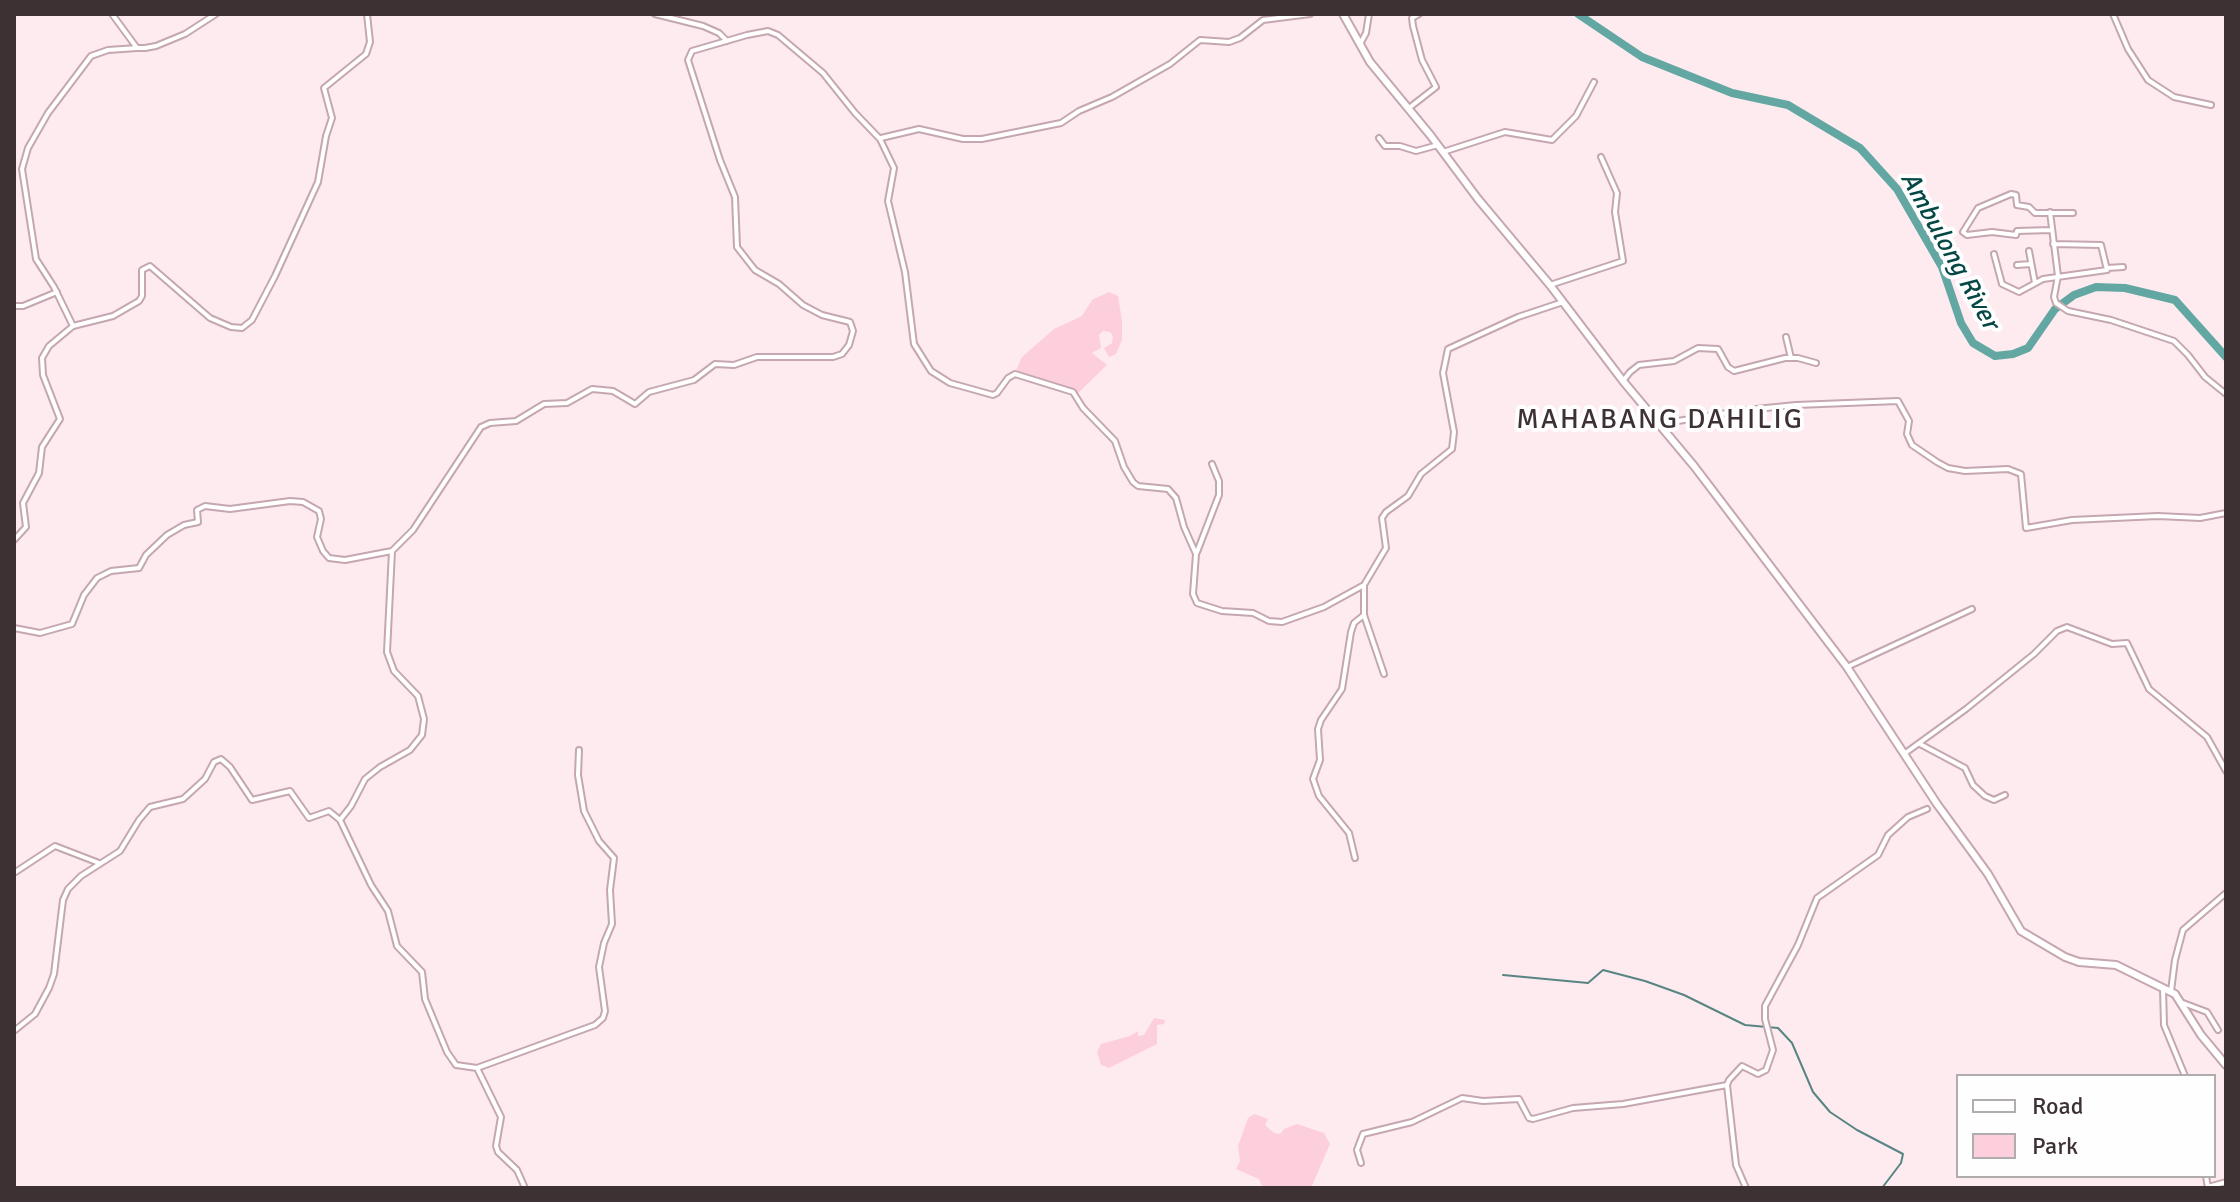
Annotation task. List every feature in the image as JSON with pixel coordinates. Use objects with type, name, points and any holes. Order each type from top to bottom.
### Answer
[{"type":"street","points":[[112,14],[137,48]]},
{"type":"street","points":[[73,326],[34,252],[22,164],[48,113],[91,56],[102,51],[163,44],[216,14]]},
{"type":"street","points":[[14,540],[25,531],[23,503],[39,473],[42,447],[60,419],[43,375],[42,358],[49,346],[73,326],[114,315],[139,301],[142,296],[142,273],[149,266],[210,318],[231,327],[242,328],[248,324],[292,244],[318,182],[332,118],[324,88],[366,54],[370,36],[367,14]]},
{"type":"street","points":[[655,14],[703,26],[719,33],[727,41]]},
{"type":"street","points":[[880,139],[919,129],[963,139],[982,139],[1061,123],[1170,64],[1200,40],[1229,42],[1240,38],[1263,20],[1310,14]]},
{"type":"street","points":[[1343,14],[1370,62],[1694,466],[1847,667],[1904,754],[1932,807],[1988,874],[2021,931],[2065,957],[2079,962],[2116,965],[2171,991],[2183,1003],[2201,1035],[2226,1065]]},
{"type":"street","points":[[1360,44],[1366,33],[1369,14]]},
{"type":"street","points":[[1409,108],[1436,87],[1422,60],[1413,26],[1412,18],[1419,14]]},
{"type":"street","points":[[2113,14],[2128,49],[2148,80],[2174,97],[2211,105]]},
{"type":"street","points":[[14,628],[40,633],[72,624],[84,595],[97,578],[111,571],[139,568],[146,555],[167,535],[184,525],[198,522],[197,510],[205,506],[230,509],[299,501],[319,511],[321,519],[317,537],[329,558],[345,560],[392,551],[408,537],[485,424],[516,421],[544,404],[567,403],[595,388],[613,391],[635,404],[649,392],[694,380],[715,364],[734,365],[757,357],[833,357],[846,351],[853,331],[850,322],[822,315],[803,305],[779,284],[755,270],[737,247],[735,197],[688,60],[692,51],[768,31],[778,35],[823,73],[880,139],[894,168],[888,201],[905,272],[914,344],[931,371],[950,383],[993,395],[1015,374],[1069,389],[1115,441],[1133,482],[1138,486],[1168,489],[1173,493],[1196,554]]},
{"type":"street","points":[[1379,138],[1385,146],[1416,151],[1440,149],[1505,132],[1552,140],[1576,116],[1594,82]]},
{"type":"street","points":[[1550,285],[1623,261],[1615,212],[1617,193],[1601,157]]},
{"type":"street","points":[[2051,230],[2017,231],[2016,235],[1991,232],[1967,235],[1963,232],[1978,208],[2011,194],[2016,195],[2019,206],[2028,207],[2039,214],[2073,213]]},
{"type":"street","points":[[2050,212],[2058,276],[2054,297],[2056,303],[2066,310],[2111,320],[2174,341],[2205,377],[2226,394]]},
{"type":"street","points":[[2053,244],[2101,245],[2107,268]]},
{"type":"street","points":[[2029,251],[2035,283]]},
{"type":"street","points":[[1994,254],[2002,284],[2020,292],[2035,283],[2058,276],[2095,274],[2105,272],[2107,268],[2123,267]]},
{"type":"street","points":[[2017,265],[2031,264]]},
{"type":"street","points":[[14,306],[23,306],[57,292]]},
{"type":"street","points":[[1384,674],[1364,615],[1364,585],[1386,548],[1382,518],[1408,496],[1421,474],[1452,449],[1454,432],[1443,373],[1448,349],[1518,317],[1563,302]]},
{"type":"street","points":[[1786,337],[1791,358]]},
{"type":"street","points":[[1623,381],[1639,365],[1674,361],[1698,348],[1718,349],[1728,367],[1734,371],[1791,358],[1816,363]]},
{"type":"street","points":[[1659,424],[1759,409],[1898,401],[1909,421],[1907,434],[1912,445],[1937,462],[1965,471],[2008,469],[2021,474],[2026,528],[2072,520],[2158,516],[2200,518],[2226,513]]},
{"type":"street","points":[[1212,464],[1219,481],[1219,495],[1196,554],[1193,594],[1197,603],[1222,611],[1253,613],[1269,621],[1282,622],[1304,615],[1364,585]]},
{"type":"street","points":[[340,820],[365,779],[410,750],[424,729],[418,696],[394,671],[387,652],[392,551]]},
{"type":"street","points":[[1847,667],[1972,609]]},
{"type":"street","points":[[1355,858],[1349,833],[1319,796],[1313,779],[1320,760],[1318,729],[1342,689],[1351,632],[1354,623],[1364,615]]},
{"type":"street","points":[[1904,754],[2034,654],[2057,631],[2067,627],[2112,644],[2127,643],[2149,689],[2207,737],[2226,771]]},
{"type":"street","points":[[1920,744],[1965,768],[1973,785],[1985,796],[1994,800],[2005,795]]},
{"type":"street","points":[[14,1031],[35,1014],[49,988],[65,894],[72,884],[126,845],[150,807],[183,799],[192,793],[221,759],[252,800],[290,791],[309,818],[329,811],[340,820],[371,885],[388,911],[397,946],[422,972],[425,999],[447,1052],[456,1065],[477,1068],[586,1029],[603,1018],[605,1011],[599,967],[612,924],[610,890],[614,858],[599,841],[584,811],[578,775],[579,750]]},
{"type":"street","points":[[1746,1188],[1736,1165],[1727,1085],[1739,1067],[1758,1074],[1766,1070],[1773,1050],[1765,1006],[1798,945],[1817,898],[1878,855],[1888,835],[1905,819],[1932,807]]},
{"type":"street","points":[[14,873],[55,846],[99,863]]},
{"type":"street","points":[[2171,991],[2183,930],[2226,893]]},
{"type":"street","points":[[2163,987],[2164,1025],[2184,1074]]},
{"type":"street","points":[[2183,1003],[2207,1012],[2218,1030]]},
{"type":"street","points":[[477,1068],[501,1117],[496,1146],[498,1152],[517,1170],[525,1188]]},
{"type":"street","points":[[1361,1163],[1357,1150],[1363,1134],[1412,1122],[1462,1098],[1483,1101],[1519,1099],[1529,1118],[1533,1119],[1573,1108],[1623,1104],[1727,1085]]},
{"type":"street","points":[[2208,1187],[2226,1182]]},
{"type":"green space","points":[[1109,292],[1118,296],[1122,340],[1116,354],[1109,357],[1104,348],[1112,343],[1113,336],[1103,331],[1099,335],[1101,348],[1092,353],[1107,365],[1077,394],[1015,373],[1022,357],[1054,329],[1082,316],[1092,300]]},
{"type":"green space","points":[[1154,1018],[1165,1020],[1164,1024],[1157,1025],[1157,1044],[1109,1068],[1101,1065],[1097,1052],[1101,1044],[1138,1031],[1138,1036],[1144,1035]]},
{"type":"green space","points":[[1254,1114],[1268,1119],[1265,1125],[1274,1133],[1280,1134],[1297,1124],[1324,1133],[1330,1144],[1311,1188],[1263,1188],[1259,1179],[1236,1169],[1240,1161],[1238,1146],[1248,1118]]},
{"type":"waterway","name":"Ambulong River","points":[[1578,14],[1642,57],[1732,93],[1788,105],[1860,148],[1897,189],[1942,267],[1961,323],[1973,343],[1995,356],[2028,348],[2055,309],[2074,295],[2096,287],[2125,288],[2175,300],[2226,357]]},
{"type":"waterway","points":[[1503,975],[1588,983],[1603,970],[1684,995],[1745,1025],[1778,1028],[1792,1043],[1813,1092],[1830,1112],[1903,1154],[1901,1163],[1882,1188]]},
{"type":"district","name":"MAHABANG DAHILIG","points":[[1660,421]]}]
